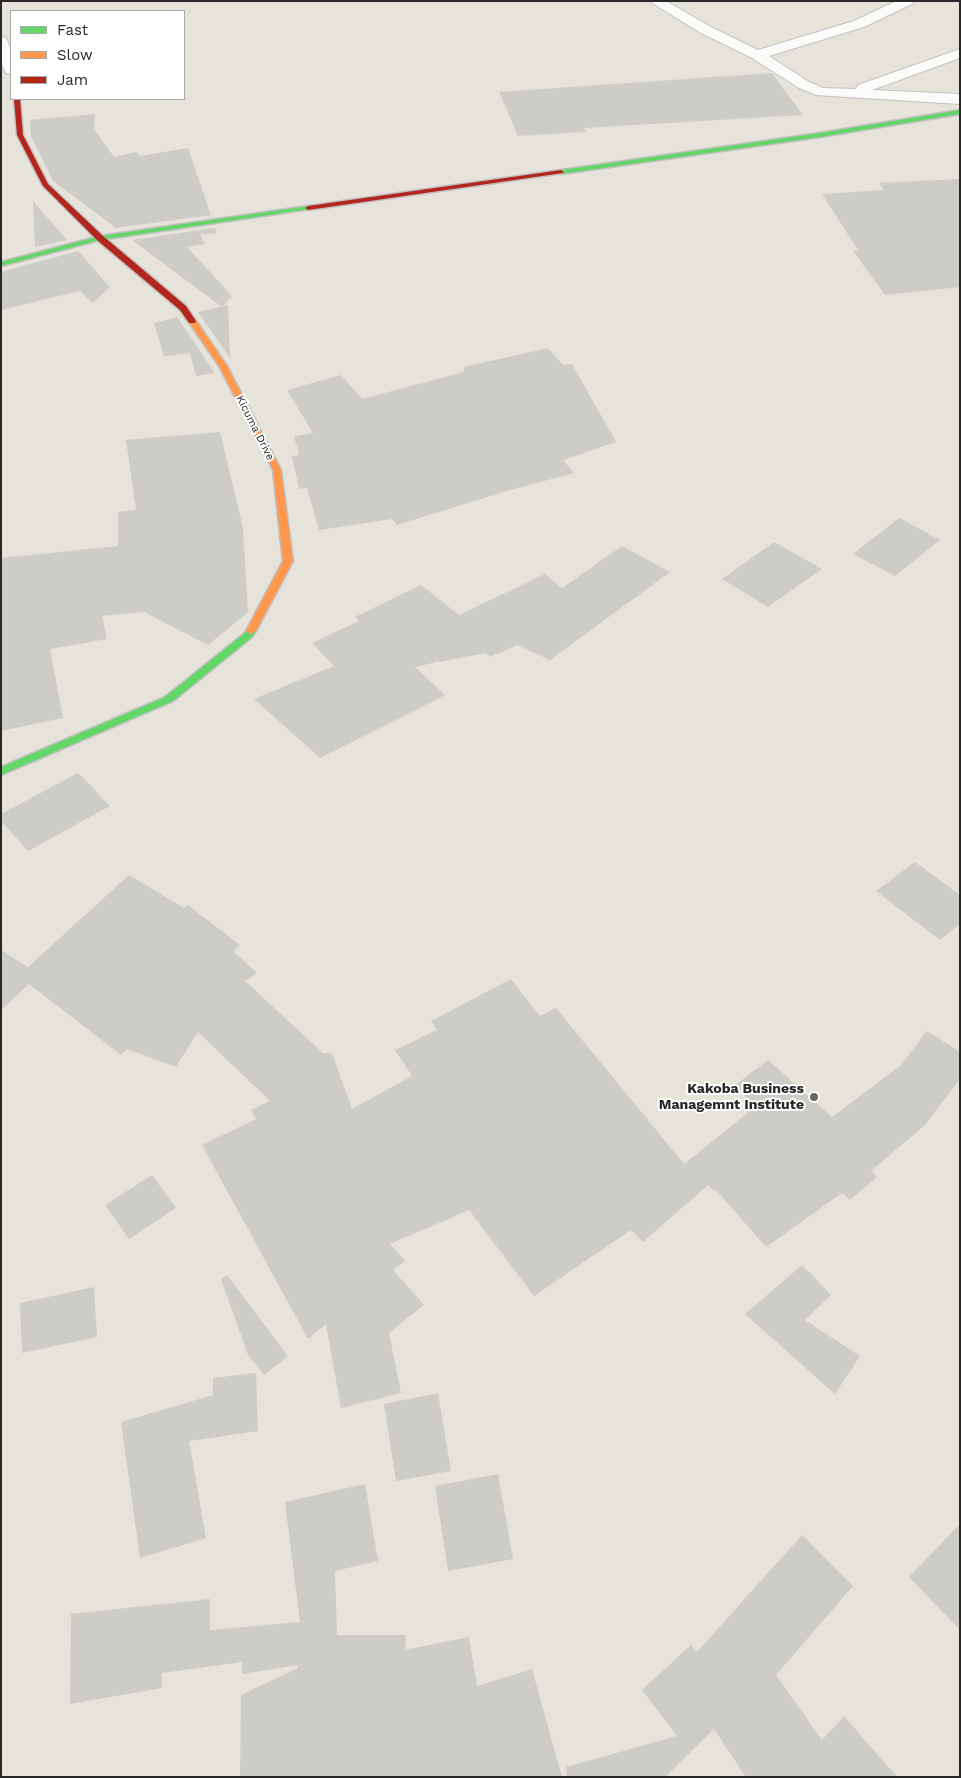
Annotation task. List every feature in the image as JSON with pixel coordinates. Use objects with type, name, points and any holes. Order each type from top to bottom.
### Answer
[{"type":"street","points":[[656,1],[706,30],[757,55],[804,85],[821,92],[960,99]]},
{"type":"street","points":[[757,55],[859,24],[907,1]]},
{"type":"street","points":[[1,41],[10,67]]},
{"type":"street","points":[[847,94],[960,53]]},
{"type":"street","name":"Kicuma Drive","points":[[1,771],[170,698],[249,635],[288,561],[277,470],[223,366],[184,308],[100,238],[45,185],[20,135],[17,100]]},
{"type":"street","points":[[1,264],[100,238],[810,137],[960,112]]},
{"type":"building","points":[[772,73],[803,115],[584,128],[586,132],[518,136],[499,92]]},
{"type":"building","points":[[95,114],[94,129],[114,157],[136,152],[140,156],[188,148],[211,215],[116,228],[53,181],[31,136],[30,120]]},
{"type":"building","points":[[960,179],[960,287],[885,295],[853,251],[858,250],[822,194],[884,190],[879,183]]},
{"type":"building","points":[[33,201],[67,240],[35,247]]},
{"type":"building","points":[[215,228],[217,233],[200,234],[205,244],[187,247],[232,296],[222,307],[132,240]]},
{"type":"building","points":[[78,251],[110,287],[93,303],[80,291],[1,310],[1,272]]},
{"type":"building","points":[[228,305],[230,358],[198,312]]},
{"type":"building","points":[[177,317],[214,373],[196,376],[190,353],[164,356],[154,323]]},
{"type":"building","points":[[548,348],[563,365],[572,364],[616,442],[563,460],[574,473],[503,492],[397,525],[392,519],[319,530],[307,488],[299,489],[292,456],[299,455],[294,436],[313,433],[287,390],[341,375],[362,399],[464,372],[464,367]]},
{"type":"building","points":[[220,432],[243,528],[248,611],[246,614],[208,645],[144,612],[102,616],[107,639],[50,649],[63,718],[1,731],[1,558],[118,546],[118,512],[136,510],[126,440]]},
{"type":"building","points":[[899,518],[940,540],[895,576],[853,554]]},
{"type":"building","points":[[774,542],[822,569],[768,607],[722,579]]},
{"type":"building","points":[[622,546],[670,572],[550,660],[517,645],[490,657],[486,653],[439,662],[436,659],[437,662],[415,667],[445,695],[320,758],[254,699],[334,666],[312,643],[359,621],[355,617],[421,585],[459,615],[545,574],[562,588]]},
{"type":"building","points":[[78,773],[110,806],[28,851],[1,821],[1,814]]},
{"type":"building","points":[[915,862],[960,895],[960,924],[940,940],[876,891]]},
{"type":"building","points":[[129,875],[184,908],[188,905],[240,945],[233,951],[257,973],[245,981],[323,1053],[332,1053],[352,1109],[412,1076],[395,1050],[437,1030],[431,1021],[511,979],[540,1016],[556,1008],[684,1164],[756,1106],[734,1086],[768,1060],[832,1117],[901,1065],[927,1031],[960,1052],[960,1079],[925,1125],[871,1171],[877,1177],[850,1200],[842,1193],[766,1247],[716,1190],[714,1191],[708,1185],[643,1242],[631,1230],[534,1296],[469,1210],[390,1244],[405,1261],[393,1270],[424,1305],[389,1333],[401,1393],[341,1408],[326,1324],[308,1339],[202,1145],[256,1119],[251,1110],[270,1101],[198,1032],[176,1067],[127,1049],[121,1055],[29,984],[1,1010],[1,950],[28,967]]},
{"type":"building","points":[[152,1175],[176,1208],[129,1239],[105,1205]]},
{"type":"building","points":[[802,1265],[831,1295],[805,1320],[860,1356],[835,1394],[745,1314]]},
{"type":"building","points":[[227,1275],[288,1356],[264,1375],[248,1355],[221,1279]]},
{"type":"building","points":[[94,1287],[97,1337],[22,1353],[20,1303]]},
{"type":"building","points":[[256,1373],[258,1431],[189,1441],[206,1538],[140,1558],[121,1422],[213,1395],[213,1378]]},
{"type":"building","points":[[438,1393],[451,1471],[396,1481],[384,1404]]},
{"type":"building","points":[[498,1474],[513,1559],[448,1571],[435,1486]]},
{"type":"building","points":[[365,1484],[378,1561],[335,1571],[337,1635],[406,1635],[405,1650],[469,1637],[477,1686],[532,1669],[562,1777],[240,1777],[241,1695],[298,1668],[297,1665],[242,1674],[242,1662],[162,1673],[162,1688],[70,1704],[71,1614],[210,1599],[210,1630],[300,1622],[285,1502]]},
{"type":"building","points":[[960,1524],[960,1630],[909,1577]]},
{"type":"building","points":[[802,1535],[853,1586],[776,1675],[822,1740],[844,1716],[897,1777],[746,1777],[714,1729],[665,1777],[567,1777],[566,1767],[677,1736],[642,1690],[691,1645],[697,1652]]},
{"type":"traffic: fast","points":[[561,172],[820,135],[960,112]]},
{"type":"traffic: fast","points":[[1,264],[100,238],[308,208]]},
{"type":"traffic: fast","points":[[1,771],[169,699],[249,635],[251,631]]},
{"type":"traffic: slow","points":[[192,321],[223,366],[277,470],[288,561],[251,631]]},
{"type":"traffic: jam","points":[[17,100],[20,135],[45,185],[100,238],[183,308],[192,321]]},
{"type":"traffic: jam","points":[[308,208],[561,172]]},
{"type":"place","name":"Kakoba Business Managemnt Institute","points":[[814,1097]]}]
